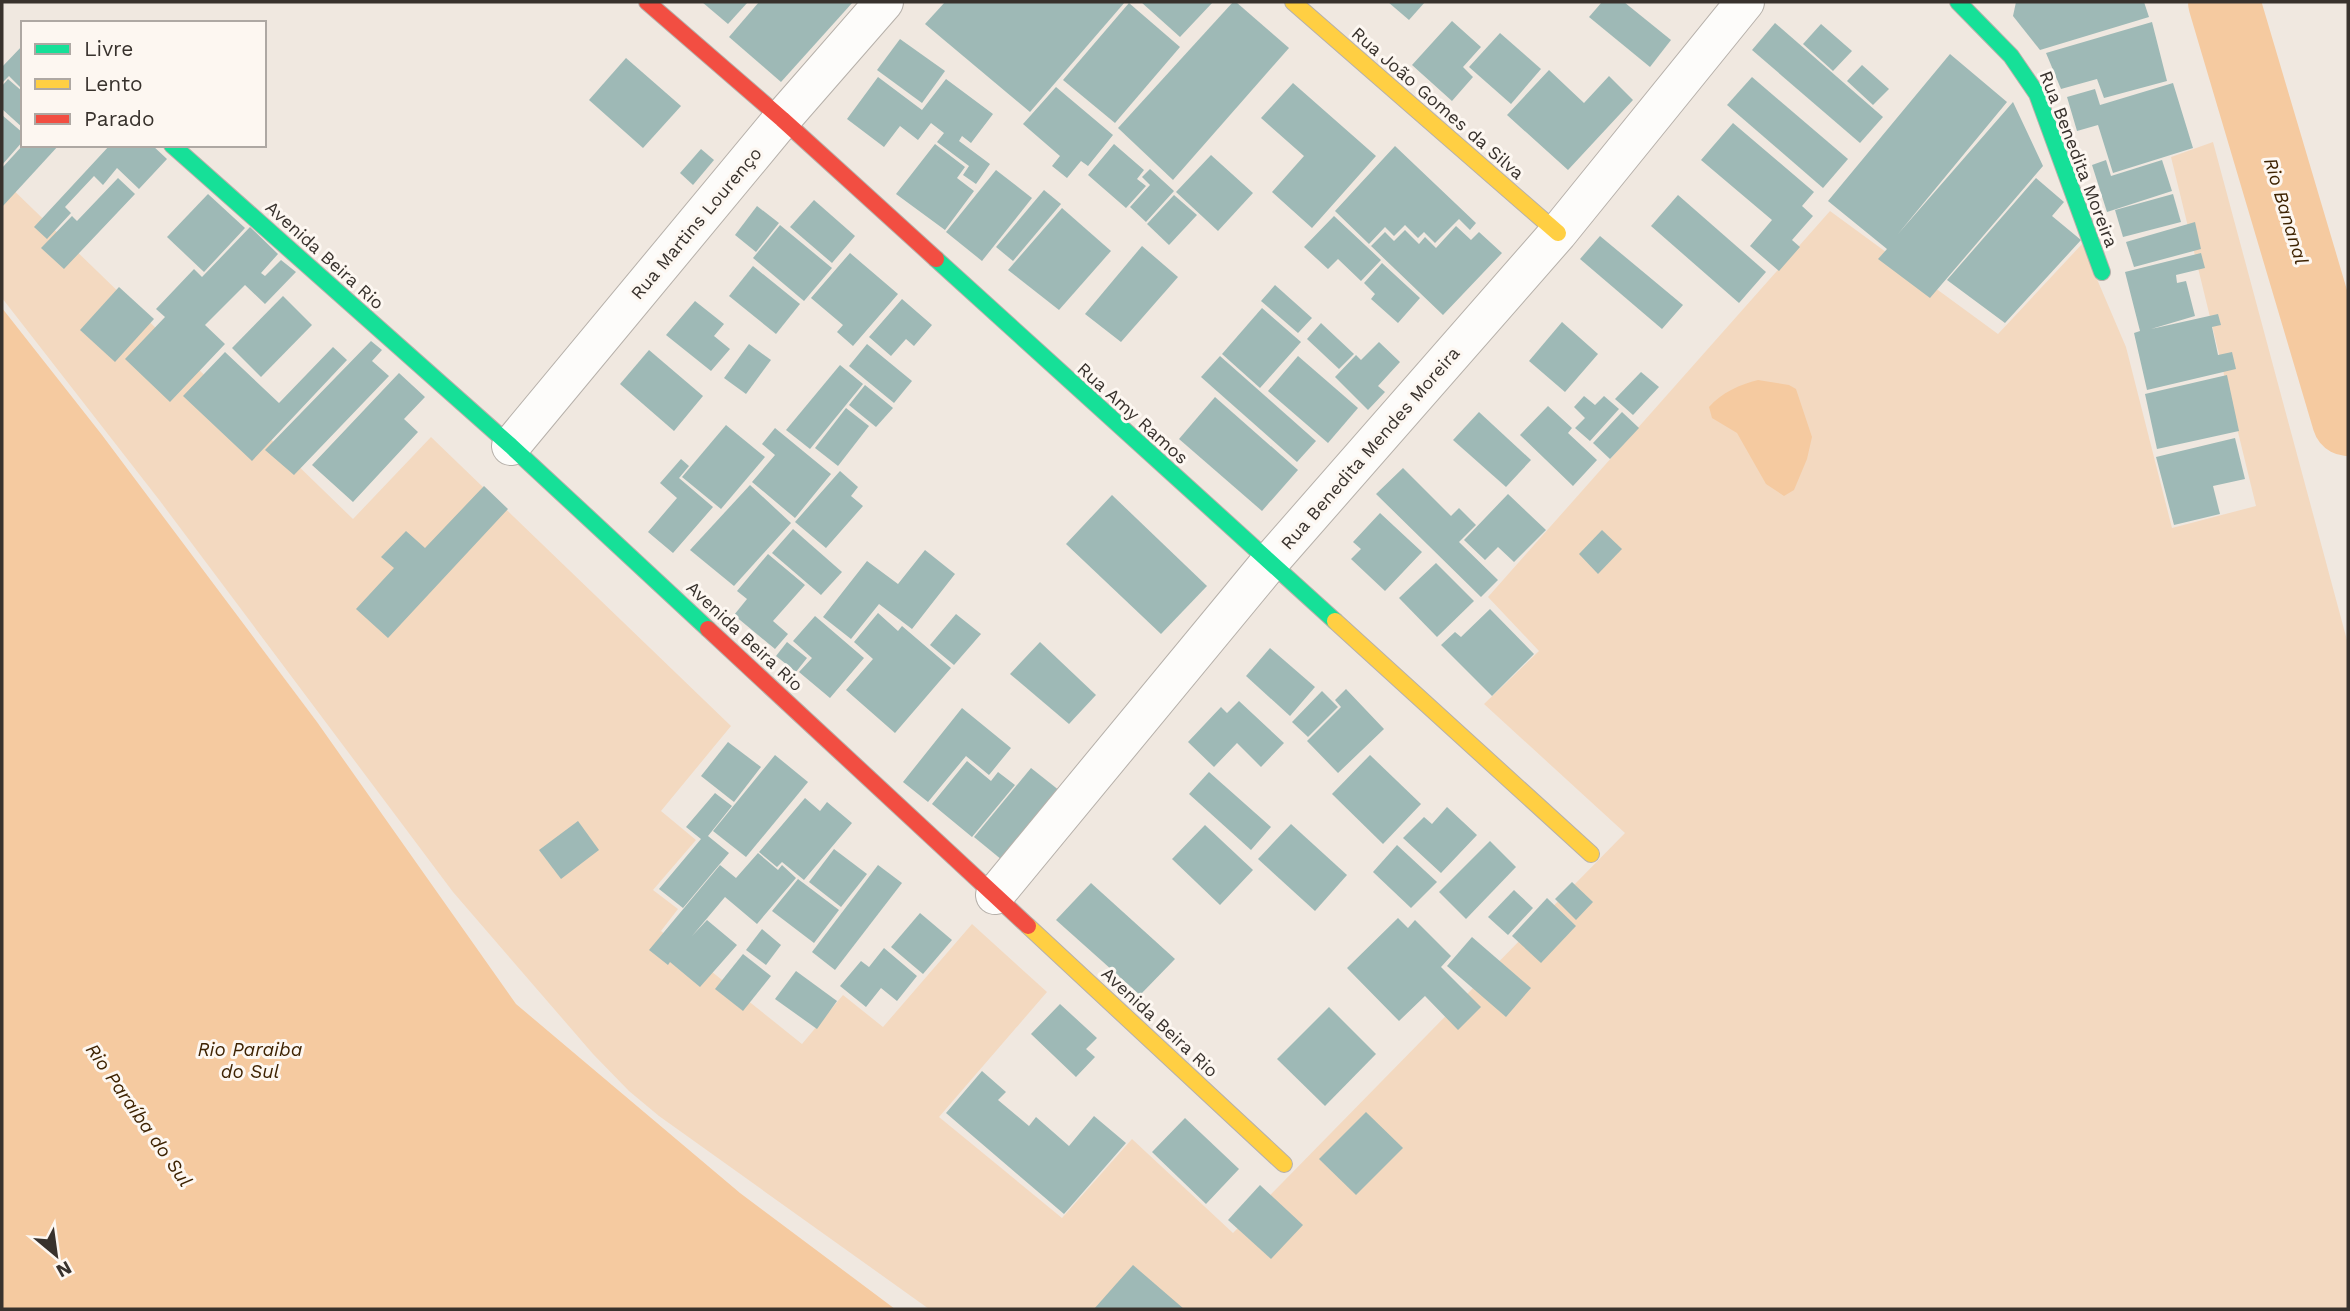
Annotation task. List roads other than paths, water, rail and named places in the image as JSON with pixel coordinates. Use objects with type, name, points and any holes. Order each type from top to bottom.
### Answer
[{"type":"street","name":"Rua Amy Ramos","points":[[647,2],[782,119],[1591,854]]},
{"type":"street","name":"Rua Martins Lourenço","points":[[511,446],[782,119],[884,2]]},
{"type":"street","name":"Rua João Gomes da Silva","points":[[1293,2],[1558,233]]},
{"type":"street","name":"Rua Benedita Mendes Moreira","points":[[995,895],[1269,563],[1558,233],[1745,2]]},
{"type":"street","name":"Rua Benedita Moreira","points":[[1958,2],[2019,62],[2029,78],[2102,272]]},
{"type":"street","name":"Avenida Beira Rio","points":[[174,147],[511,446],[1284,1164]]},
{"type":"water","name":"Rio Paraiba do Sul","points":[[2,308],[102,435],[317,722],[516,1004],[740,1193],[895,1309],[2,1309]]},
{"type":"water","points":[[1758,380],[1789,385],[1796,389],[1812,437],[1807,459],[1794,490],[1784,496],[1766,484],[1737,433],[1712,418],[1709,407],[1719,397]]},
{"type":"waterway","name":"Rio Bananal","points":[[2224,2],[2348,420]]},
{"type":"water label","name":"Rio Paraíba do Sul","points":[[139,1115]]}]
